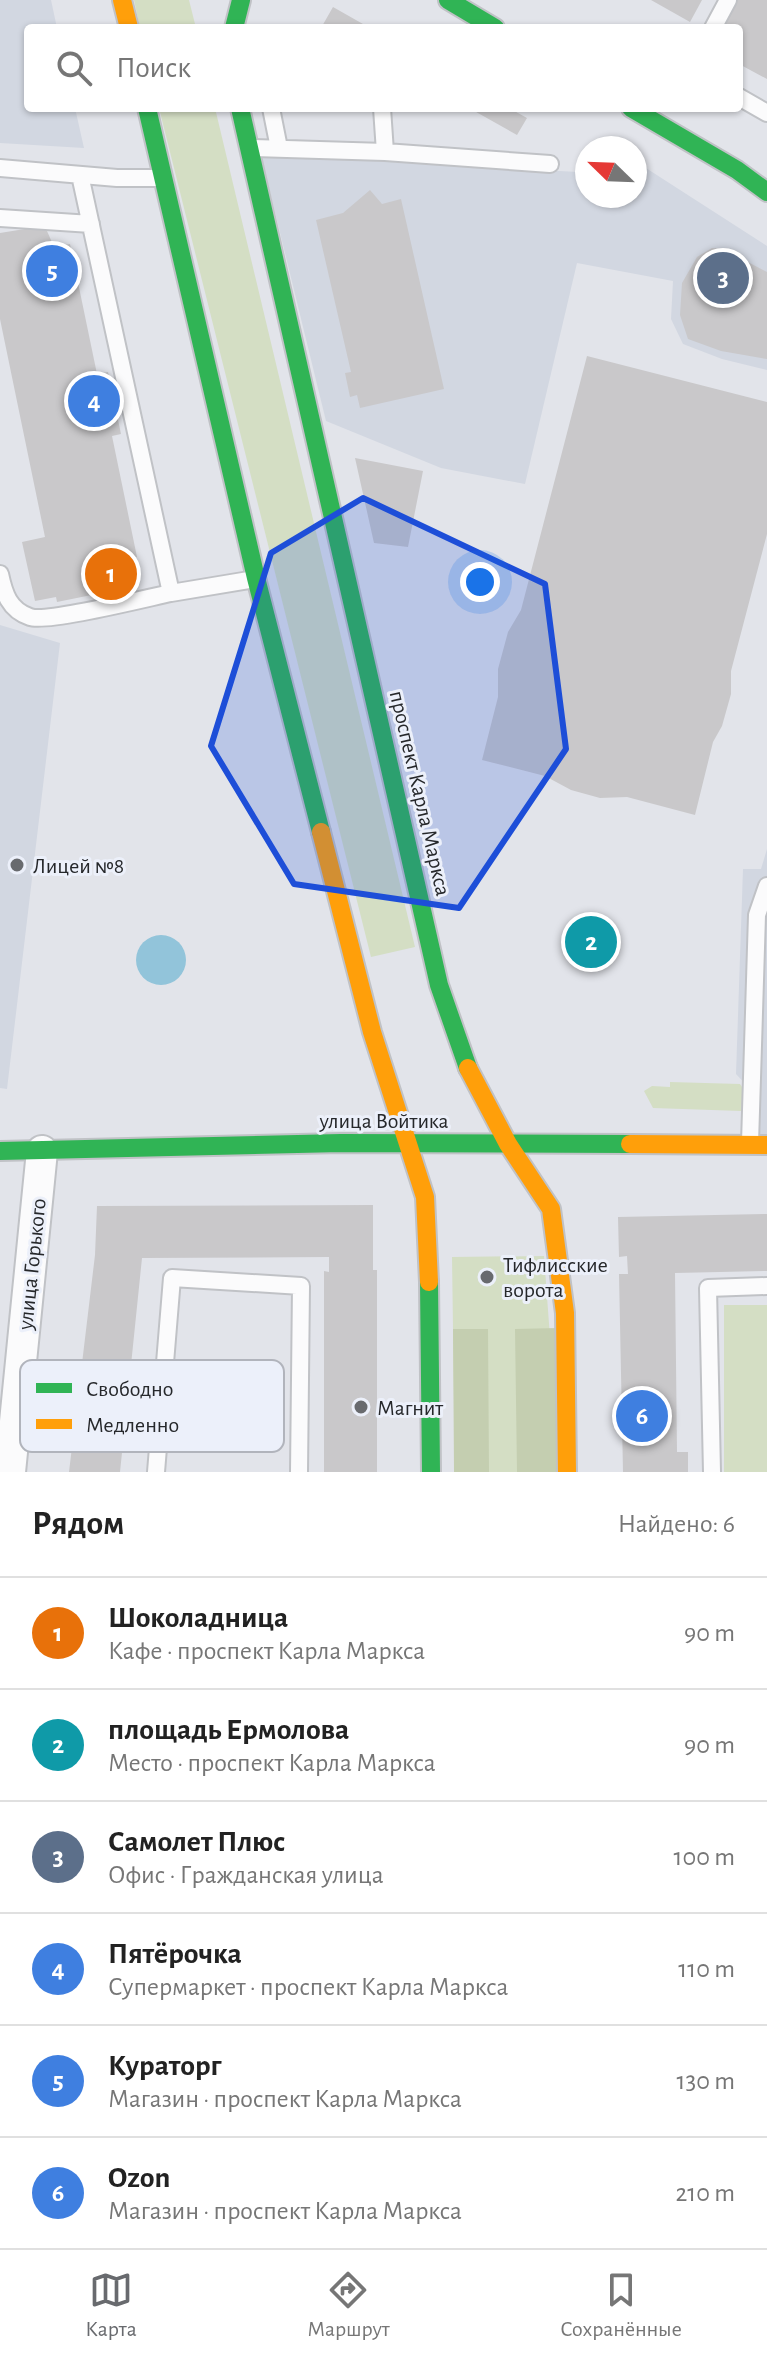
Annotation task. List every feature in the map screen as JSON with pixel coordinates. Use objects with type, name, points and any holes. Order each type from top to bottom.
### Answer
[{"type":"main road","points":[[122,0],[128,24]]},
{"type":"main road","points":[[235,24],[241,0]]},
{"type":"main road","points":[[448,0],[488,24]]},
{"type":"main road","points":[[148,112],[256,578],[372,1032],[425,1197],[429,1253],[431,1472]]},
{"type":"main road","name":"проспект Карла Маркса","points":[[241,112],[439,985],[467,1065],[508,1144],[551,1209],[565,1313],[567,1472]]},
{"type":"main road","points":[[638,112],[737,170],[767,192]]},
{"type":"main road","name":"улица Войтика","points":[[0,1151],[341,1143],[759,1145]]},
{"type":"main road","points":[[584,1161],[593,1151],[612,1143]]},
{"type":"main road","points":[[551,1209],[564,1189]]},
{"type":"street","name":"улица Горького","points":[[21,1360],[42,1151]]},
{"type":"street","name":"улица Горького","points":[[10,1472],[20,1372]]},
{"type":"lane","points":[[715,24],[728,0]]},
{"type":"lane","points":[[743,99],[767,113]]},
{"type":"lane","points":[[272,112],[279,148]]},
{"type":"lane","points":[[382,112],[385,152]]},
{"type":"lane","points":[[249,148],[385,152],[550,164]]},
{"type":"lane","points":[[0,168],[117,178],[163,178]]},
{"type":"lane","points":[[80,175],[171,593]]},
{"type":"lane","points":[[0,218],[91,224]]},
{"type":"lane","points":[[0,574],[5,597],[18,611],[40,619],[256,578]]},
{"type":"lane","points":[[759,1145],[757,915],[767,886]]},
{"type":"lane","points":[[165,1360],[172,1278],[301,1286],[299,1472]]},
{"type":"lane","points":[[712,1472],[708,1288],[767,1286]]},
{"type":"lane","points":[[156,1472],[158,1452]]},
{"type":"highlighted area","points":[[363,498],[545,584],[566,749],[459,908],[294,884],[211,746],[271,553]]},
{"type":"shaded area","points":[[0,0],[51,0],[56,24],[24,24],[24,112],[76,112],[84,148],[0,143]]},
{"type":"shaded area","points":[[261,155],[575,172],[575,208],[647,208],[647,169],[767,246],[767,370],[722,359],[683,344],[671,319],[673,281],[577,263],[525,484],[441,468],[326,421]]},
{"type":"shaded area","name":"Лицей №8","points":[[0,625],[60,643],[7,1089],[0,1088]]},
{"type":"shaded area","points":[[767,849],[767,1136],[748,1136],[750,1089],[736,1074],[743,869],[761,869]]},
{"type":"green space","points":[[134,0],[189,0],[195,24],[139,24]]},
{"type":"green space","points":[[160,112],[216,112],[415,947],[371,957]]},
{"type":"green space","points":[[670,1082],[740,1084],[744,1090],[741,1111],[653,1108],[644,1091],[652,1086],[670,1087]]},
{"type":"green space","points":[[544,1256],[560,1472],[455,1472],[452,1257]]},
{"type":"green space","points":[[724,1305],[767,1305],[767,1472],[724,1472]]},
{"type":"green space","points":[[558,1328],[559,1472],[517,1472],[515,1329]]},
{"type":"green space","points":[[453,1329],[488,1329],[489,1472],[454,1472]]},
{"type":"water","points":[[161,935],[178,943],[186,960],[178,977],[161,985],[144,977],[136,960],[144,943]]},
{"type":"building","points":[[651,0],[702,0],[690,22]]},
{"type":"building","points":[[733,0],[767,0],[767,79],[743,66],[743,24],[720,24]]},
{"type":"building","points":[[333,7],[363,24],[323,24]]},
{"type":"building","points":[[476,112],[516,112],[527,118],[517,135]]},
{"type":"building","points":[[370,190],[382,204],[401,199],[444,389],[360,408],[357,395],[350,397],[345,373],[351,372],[316,220],[343,213]]},
{"type":"building","points":[[37,227],[47,231],[54,247],[70,244],[97,374],[108,372],[121,434],[112,436],[137,557],[115,562],[121,589],[57,602],[56,597],[35,601],[22,542],[45,537],[0,319],[0,233]]},
{"type":"building","points":[[712,248],[723,249],[767,272],[767,359],[721,351],[688,339],[680,315],[682,283],[697,257]]},
{"type":"building","points":[[587,356],[767,402],[767,534],[731,671],[731,694],[722,726],[713,742],[695,815],[627,797],[600,798],[571,790],[545,776],[482,760],[498,697],[498,669],[508,632],[521,610]]},
{"type":"building","points":[[355,458],[423,471],[408,547],[374,543]]},
{"type":"building","points":[[373,1205],[373,1270],[377,1270],[377,1472],[324,1472],[324,1271],[329,1272],[329,1257],[142,1258],[132,1360],[82,1360],[95,1255],[97,1206]]},
{"type":"building","points":[[767,1214],[767,1271],[675,1273],[677,1452],[688,1452],[688,1472],[623,1472],[619,1274],[628,1274],[627,1256],[619,1257],[618,1217]]},
{"type":"building","points":[[71,1452],[122,1452],[120,1472],[69,1472]]},
{"type":"traffic: fast","points":[[235,24],[241,0]]},
{"type":"traffic: fast","points":[[448,0],[488,24]]},
{"type":"traffic: fast","points":[[148,112],[256,578],[321,832]]},
{"type":"traffic: fast","points":[[241,112],[439,985],[468,1068]]},
{"type":"traffic: fast","points":[[638,112],[737,170],[767,192]]},
{"type":"traffic: fast","points":[[0,1151],[341,1143],[630,1144]]},
{"type":"traffic: fast","points":[[429,1282],[431,1472]]},
{"type":"traffic: slow","points":[[122,0],[128,24]]},
{"type":"traffic: slow","points":[[321,832],[372,1032],[425,1197],[429,1282]]},
{"type":"traffic: slow","points":[[468,1068],[508,1144],[551,1209],[565,1313],[567,1472]]},
{"type":"traffic: slow","points":[[630,1144],[767,1145]]},
{"type":"place","name":"Кураторг","points":[[52,271]]},
{"type":"place","name":"Самолет Плюс","points":[[723,278]]},
{"type":"place","name":"Пятёрочка","points":[[94,401]]},
{"type":"place","name":"Шоколадница","points":[[111,574]]},
{"type":"place","name":"Лицей №8","points":[[17,865]]},
{"type":"place","name":"площадь Ермолова","points":[[591,942]]},
{"type":"place","name":"Тифлисские ворота","points":[[487,1277]]},
{"type":"place","name":"Магнит","points":[[361,1407]]},
{"type":"place","name":"Ozon","points":[[642,1416]]}]
